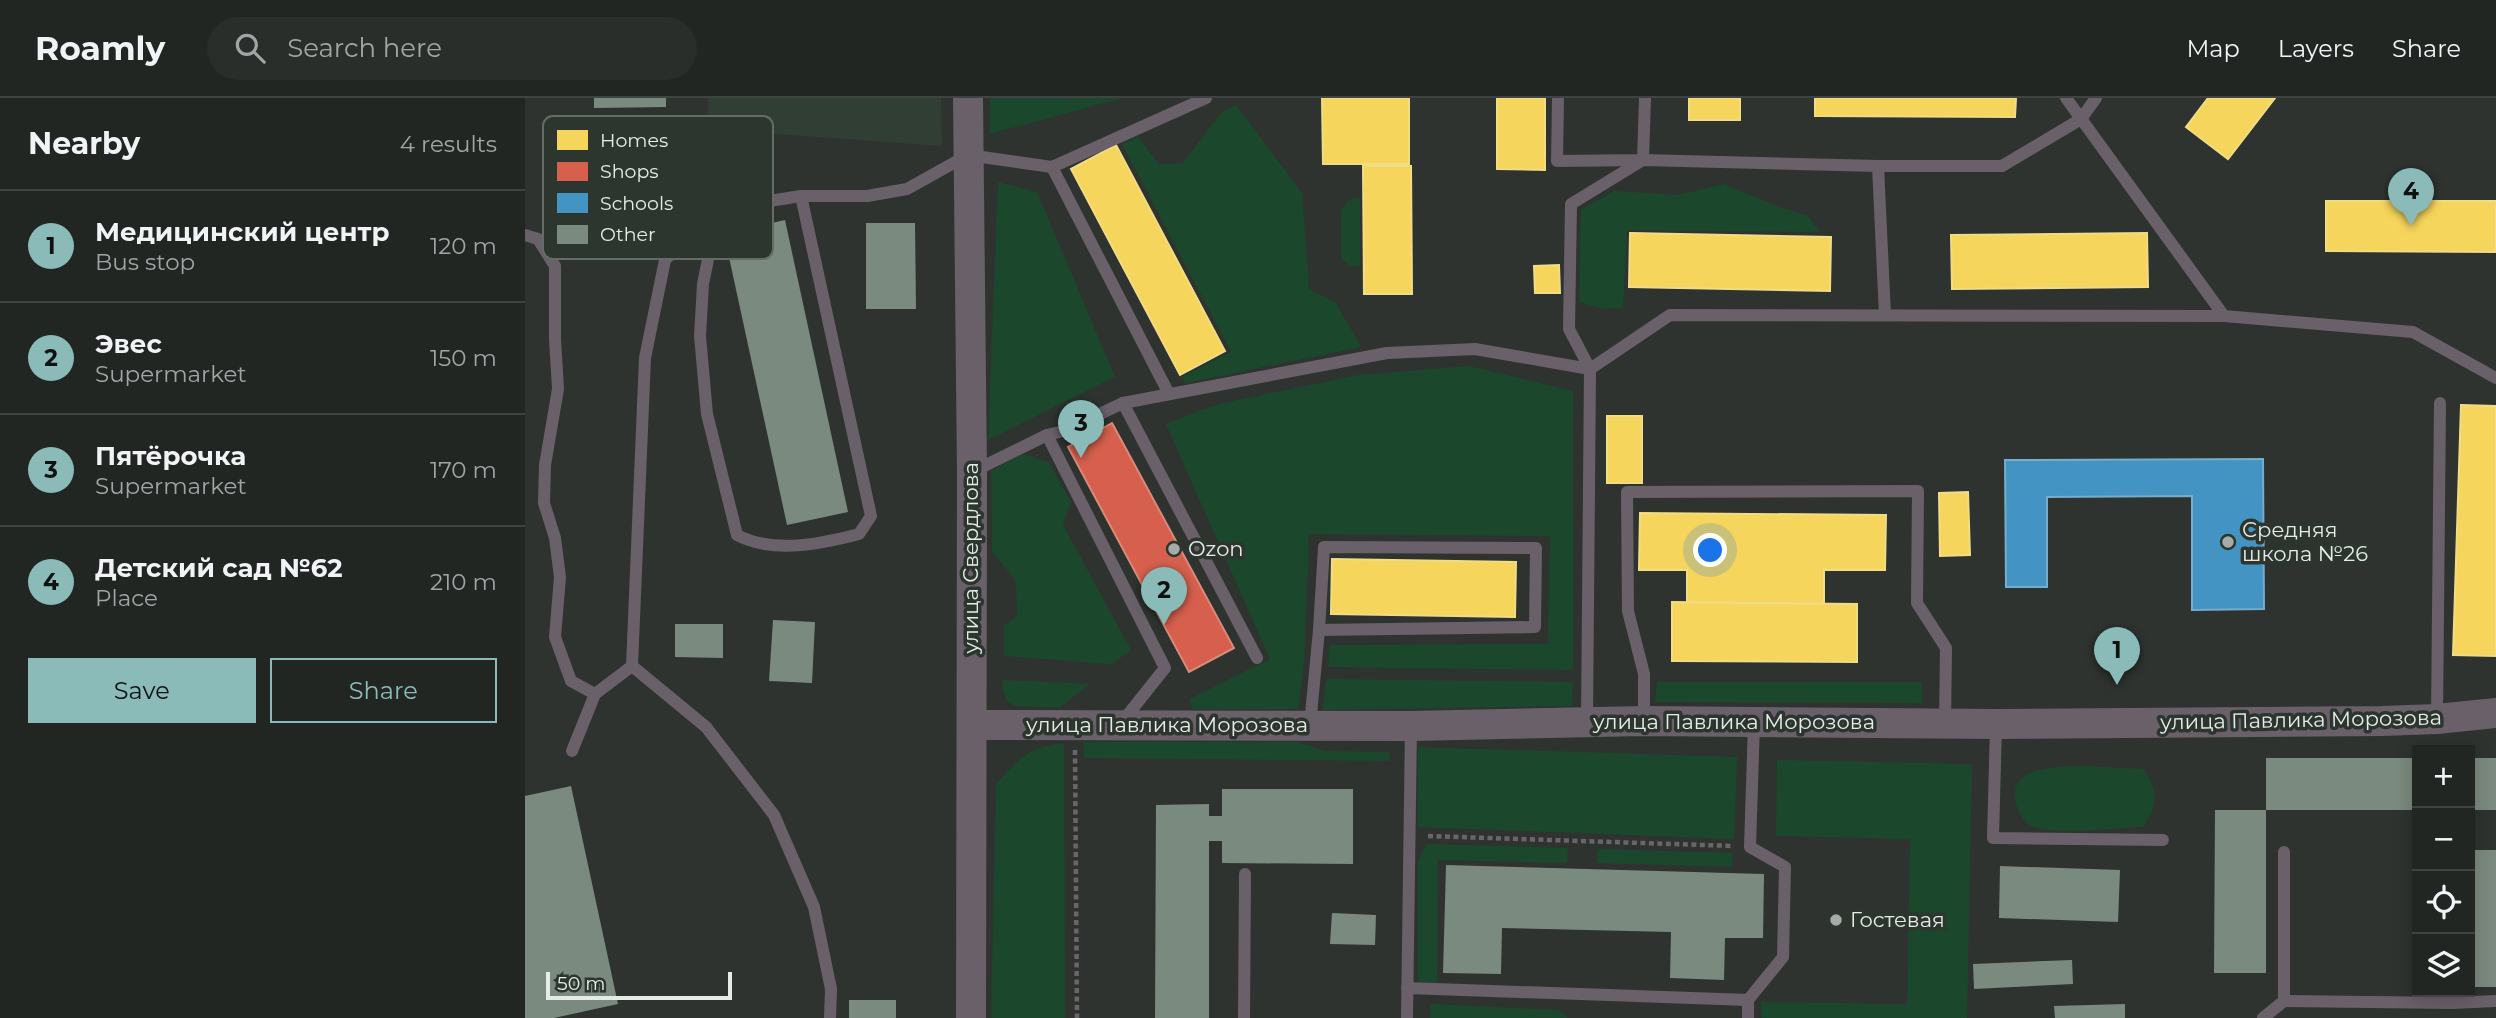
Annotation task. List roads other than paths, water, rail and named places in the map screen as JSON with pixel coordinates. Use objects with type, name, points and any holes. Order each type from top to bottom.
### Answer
[{"type":"street","name":"улица Свердлова","points":[[968,98],[972,472],[971,1018]]},
{"type":"street","name":"улица Павлика Морозова","points":[[972,725],[1411,726],[1644,721],[1996,724],[2437,719],[2496,713]]},
{"type":"lane","points":[[773,200],[801,196],[867,196],[907,189],[968,155],[1052,167],[1206,98]]},
{"type":"lane","points":[[1558,98],[1557,161],[1643,160],[1878,166],[2002,166],[2081,119],[2096,98]]},
{"type":"lane","points":[[1643,160],[1645,98]]},
{"type":"lane","points":[[2066,98],[2224,316]]},
{"type":"lane","points":[[1587,722],[1590,369],[1569,329],[1571,204],[1643,160]]},
{"type":"lane","points":[[1878,166],[1885,316]]},
{"type":"lane","points":[[1052,167],[1169,394]]},
{"type":"lane","points":[[708,259],[703,284],[700,336],[707,414],[737,535],[751,542],[825,543],[859,534],[871,516],[801,196]]},
{"type":"lane","points":[[525,235],[538,239],[543,247]]},
{"type":"lane","points":[[550,259],[555,267],[558,389],[545,465],[544,503],[555,538],[561,577],[555,637],[571,681],[595,694]]},
{"type":"lane","points":[[632,666],[645,358],[666,259]]},
{"type":"lane","points":[[972,472],[1047,435],[1064,431],[1123,403],[1387,353],[1475,349],[1590,369],[1670,315],[2224,316],[2413,332],[2496,378]]},
{"type":"lane","points":[[1123,403],[1257,658]]},
{"type":"lane","points":[[2437,719],[2440,403]]},
{"type":"lane","points":[[1047,435],[1165,668],[1120,725]]},
{"type":"lane","points":[[1644,721],[1644,674],[1628,611],[1627,492],[1919,491],[1917,603],[1946,648],[1945,723]]},
{"type":"lane","points":[[1310,725],[1324,547],[1536,548],[1535,627],[1319,631]]},
{"type":"lane","points":[[572,751],[595,694],[632,666]]},
{"type":"lane","points":[[632,666],[706,727],[774,815],[814,907],[831,989],[831,1018]]},
{"type":"lane","points":[[1748,1018],[1748,1000],[1783,957],[1785,867],[1750,847],[1754,723]]},
{"type":"lane","points":[[1996,724],[1993,838],[2163,840]]},
{"type":"lane","points":[[1407,1018],[1411,726]]},
{"type":"lane","points":[[2284,852],[2284,1001]]},
{"type":"lane","points":[[1244,1018],[1245,874]]},
{"type":"lane","points":[[1407,988],[1748,1000]]},
{"type":"lane","points":[[2263,1018],[2284,1001],[2452,997],[2496,1002]]},
{"type":"place","name":"Детский сад №62","points":[[2411,226]]},
{"type":"place","name":"Пятёрочка","points":[[1081,458]]},
{"type":"place","name":"Средняя школа №26","points":[[2228,542]]},
{"type":"place","name":"Ozon","points":[[1174,549]]},
{"type":"place","name":"Эвес","points":[[1164,625]]},
{"type":"place","name":"Медицинский центр","points":[[2117,685]]},
{"type":"place","name":"Гостевая","points":[[1836,920]]}]
